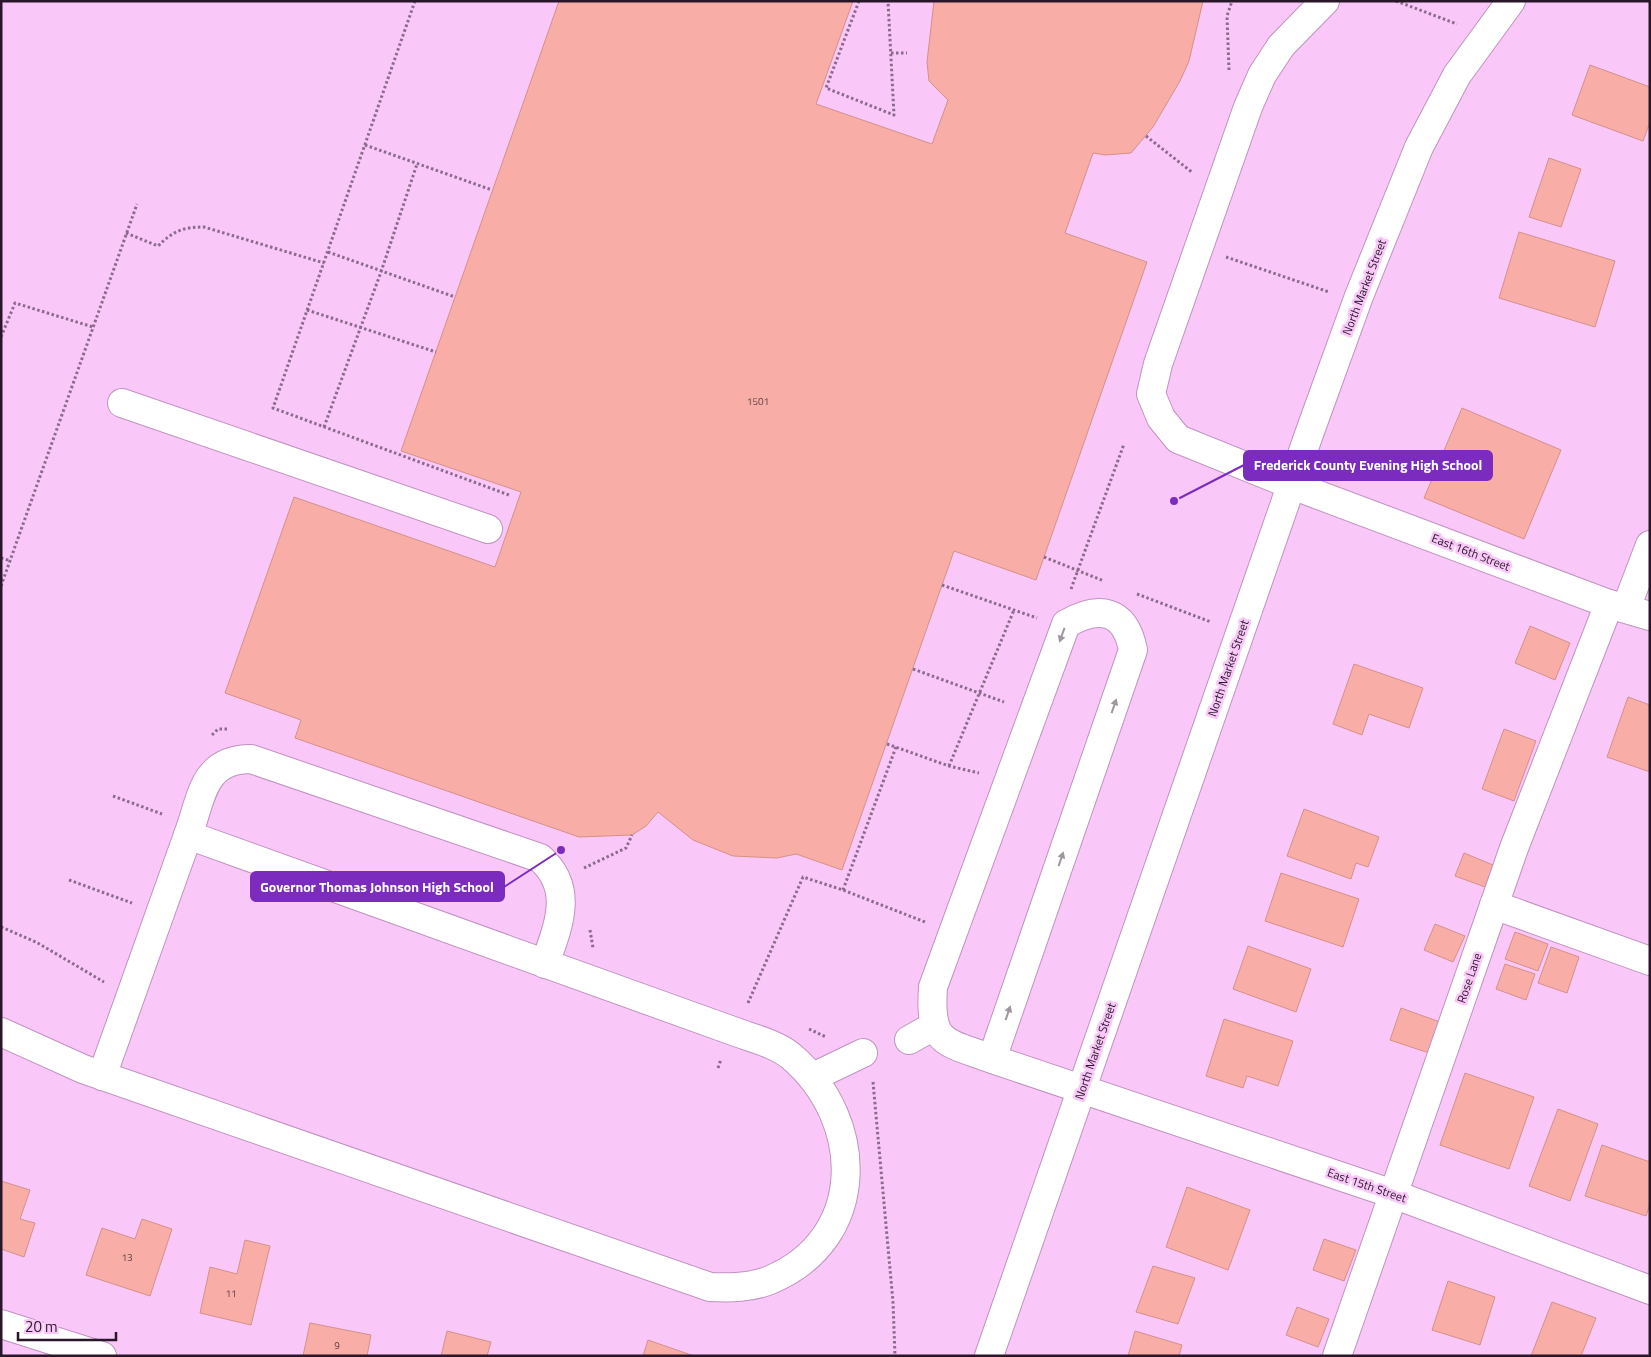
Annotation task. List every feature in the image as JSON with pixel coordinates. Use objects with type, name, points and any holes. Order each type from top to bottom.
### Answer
[{"type":"street","name":"East 16th Street","points":[[1325,1],[1281,46],[1262,75],[1158,364],[1151,394],[1161,418],[1178,439],[1292,485],[1628,609]]},
{"type":"street","name":"North Market Street","points":[[989,1356],[1359,296],[1419,147],[1457,75],[1511,1]]},
{"type":"street","points":[[122,403],[488,529]]},
{"type":"street","name":"Rose Lane","points":[[1337,1356],[1494,905],[1628,609],[1650,545]]},
{"type":"street","points":[[909,1040],[934,1026],[931,1010],[933,987],[1066,624],[1082,614],[1101,613],[1119,619],[1130,632],[1133,650],[992,1059]]},
{"type":"street","points":[[102,1076],[179,826],[208,777],[218,767],[234,759],[251,759],[540,858],[552,869],[560,886],[561,907],[559,925],[545,964]]},
{"type":"street","points":[[1,1032],[102,1076],[710,1287],[738,1288],[770,1280],[798,1264],[820,1243],[836,1216],[845,1190],[847,1161],[842,1131],[831,1106],[813,1077],[790,1056],[772,1046],[545,964],[179,826]]},
{"type":"street","points":[[1494,905],[1650,961]]},
{"type":"street","name":"East 15th Street","points":[[934,1026],[935,1030],[948,1043],[1393,1194],[1650,1290]]},
{"type":"street","points":[[813,1077],[864,1053]]},
{"type":"street","points":[[1,1324],[102,1356]]},
{"type":"path","points":[[415,1],[273,408],[509,495]]},
{"type":"path","points":[[859,1],[826,88],[894,115],[888,1]]},
{"type":"path","points":[[1230,75],[1226,16],[1232,1]]},
{"type":"path","points":[[1396,1],[1465,26]]},
{"type":"path","points":[[891,53],[907,53]]},
{"type":"path","points":[[1146,136],[1196,176]]},
{"type":"path","points":[[365,145],[492,190]]},
{"type":"path","points":[[324,427],[381,272],[417,164]]},
{"type":"path","points":[[1,586],[136,204]]},
{"type":"path","points":[[126,234],[158,246],[170,234],[186,228],[204,228],[324,263]]},
{"type":"path","points":[[328,252],[455,297]]},
{"type":"path","points":[[1219,255],[1336,295]]},
{"type":"path","points":[[1,337],[15,303],[93,327]]},
{"type":"path","points":[[307,310],[436,352]]},
{"type":"path","points":[[1068,597],[1124,444]]},
{"type":"path","points":[[1,558],[11,561]]},
{"type":"path","points":[[942,585],[1045,620]]},
{"type":"path","points":[[949,766],[1014,610]]},
{"type":"path","points":[[913,669],[980,692],[1005,703]]},
{"type":"path","points":[[206,740],[218,729],[233,729]]},
{"type":"path","points":[[887,744],[949,766],[981,774]]},
{"type":"path","points":[[843,890],[896,747]]},
{"type":"path","points":[[113,796],[179,826]]},
{"type":"path","points":[[583,868],[626,848],[632,835]]},
{"type":"path","points":[[578,863],[583,868],[585,877]]},
{"type":"path","points":[[739,1000],[748,1003],[803,877],[843,890],[926,922]]},
{"type":"path","points":[[69,880],[140,905]]},
{"type":"path","points":[[1,926],[36,942],[112,987]]},
{"type":"path","points":[[590,926],[591,944],[595,953]]},
{"type":"path","points":[[864,1053],[873,1090],[893,1302],[895,1356]]},
{"type":"building","points":[[559,1],[853,1],[816,104],[932,144],[948,100],[929,81],[927,62],[934,1],[1203,1],[1189,61],[1180,81],[1153,127],[1131,153],[1105,155],[1093,153],[1065,233],[1147,262],[1036,580],[954,551],[842,870],[796,854],[777,858],[733,856],[693,840],[658,812],[646,826],[632,835],[579,837],[295,738],[301,720],[225,693],[294,497],[495,567],[521,492],[401,451]]},
{"type":"building","points":[[1590,65],[1650,87],[1650,122],[1643,141],[1572,115]]},
{"type":"building","points":[[1549,158],[1581,169],[1561,227],[1529,217]]},
{"type":"building","points":[[1519,232],[1615,261],[1595,327],[1499,298]]},
{"type":"building","points":[[1462,408],[1561,450],[1524,539],[1424,498]]},
{"type":"building","points":[[1530,626],[1570,643],[1555,680],[1515,663]]},
{"type":"building","points":[[1354,664],[1423,688],[1409,728],[1369,714],[1362,735],[1333,724]]},
{"type":"building","points":[[1628,697],[1650,705],[1650,772],[1607,757]]},
{"type":"building","points":[[1504,729],[1536,741],[1514,801],[1482,789]]},
{"type":"building","points":[[1304,809],[1379,837],[1368,867],[1356,863],[1351,879],[1287,856]]},
{"type":"building","points":[[1464,853],[1493,865],[1485,887],[1455,876]]},
{"type":"building","points":[[1281,873],[1359,899],[1343,947],[1265,921]]},
{"type":"building","points":[[1435,924],[1465,936],[1453,962],[1424,950]]},
{"type":"building","points":[[1515,932],[1548,944],[1538,971],[1505,959]]},
{"type":"building","points":[[1248,946],[1311,969],[1296,1012],[1233,989]]},
{"type":"building","points":[[1551,947],[1579,957],[1567,993],[1538,983]]},
{"type":"building","points":[[1505,964],[1535,974],[1526,1000],[1496,989]]},
{"type":"building","points":[[1401,1008],[1440,1022],[1429,1053],[1390,1040]]},
{"type":"building","points":[[1224,1019],[1293,1041],[1278,1086],[1247,1076],[1243,1088],[1206,1076]]},
{"type":"building","points":[[1465,1073],[1534,1097],[1509,1169],[1440,1145]]},
{"type":"building","points":[[1558,1109],[1598,1124],[1570,1201],[1529,1186]]},
{"type":"building","points":[[1602,1145],[1650,1162],[1650,1204],[1646,1216],[1585,1196]]},
{"type":"building","points":[[1,1181],[30,1190],[20,1219],[35,1223],[24,1257],[1,1249]]},
{"type":"building","points":[[1187,1187],[1250,1210],[1228,1270],[1166,1247]]},
{"type":"building","points":[[142,1219],[172,1229],[150,1296],[86,1275],[102,1228],[135,1239]]},
{"type":"building","points":[[1324,1239],[1356,1250],[1344,1281],[1313,1270]]},
{"type":"building","points":[[245,1240],[270,1246],[251,1325],[200,1313],[210,1267],[237,1274]]},
{"type":"building","points":[[1153,1266],[1195,1278],[1178,1324],[1136,1312]]},
{"type":"building","points":[[1448,1281],[1495,1297],[1480,1345],[1432,1330]]},
{"type":"building","points":[[1552,1302],[1596,1318],[1581,1356],[1531,1356]]},
{"type":"building","points":[[1297,1307],[1329,1319],[1318,1347],[1286,1335]]},
{"type":"building","points":[[310,1323],[371,1335],[367,1356],[303,1356]]},
{"type":"building","points":[[447,1331],[491,1342],[487,1356],[441,1356]]},
{"type":"building","points":[[1135,1331],[1182,1345],[1179,1356],[1128,1356]]},
{"type":"building","points":[[648,1340],[694,1356],[643,1356]]},
{"type":"place","name":"Frederick County Evening High School","points":[[1174,501]]},
{"type":"place","name":"Governor Thomas Johnson High School","points":[[561,850]]}]
